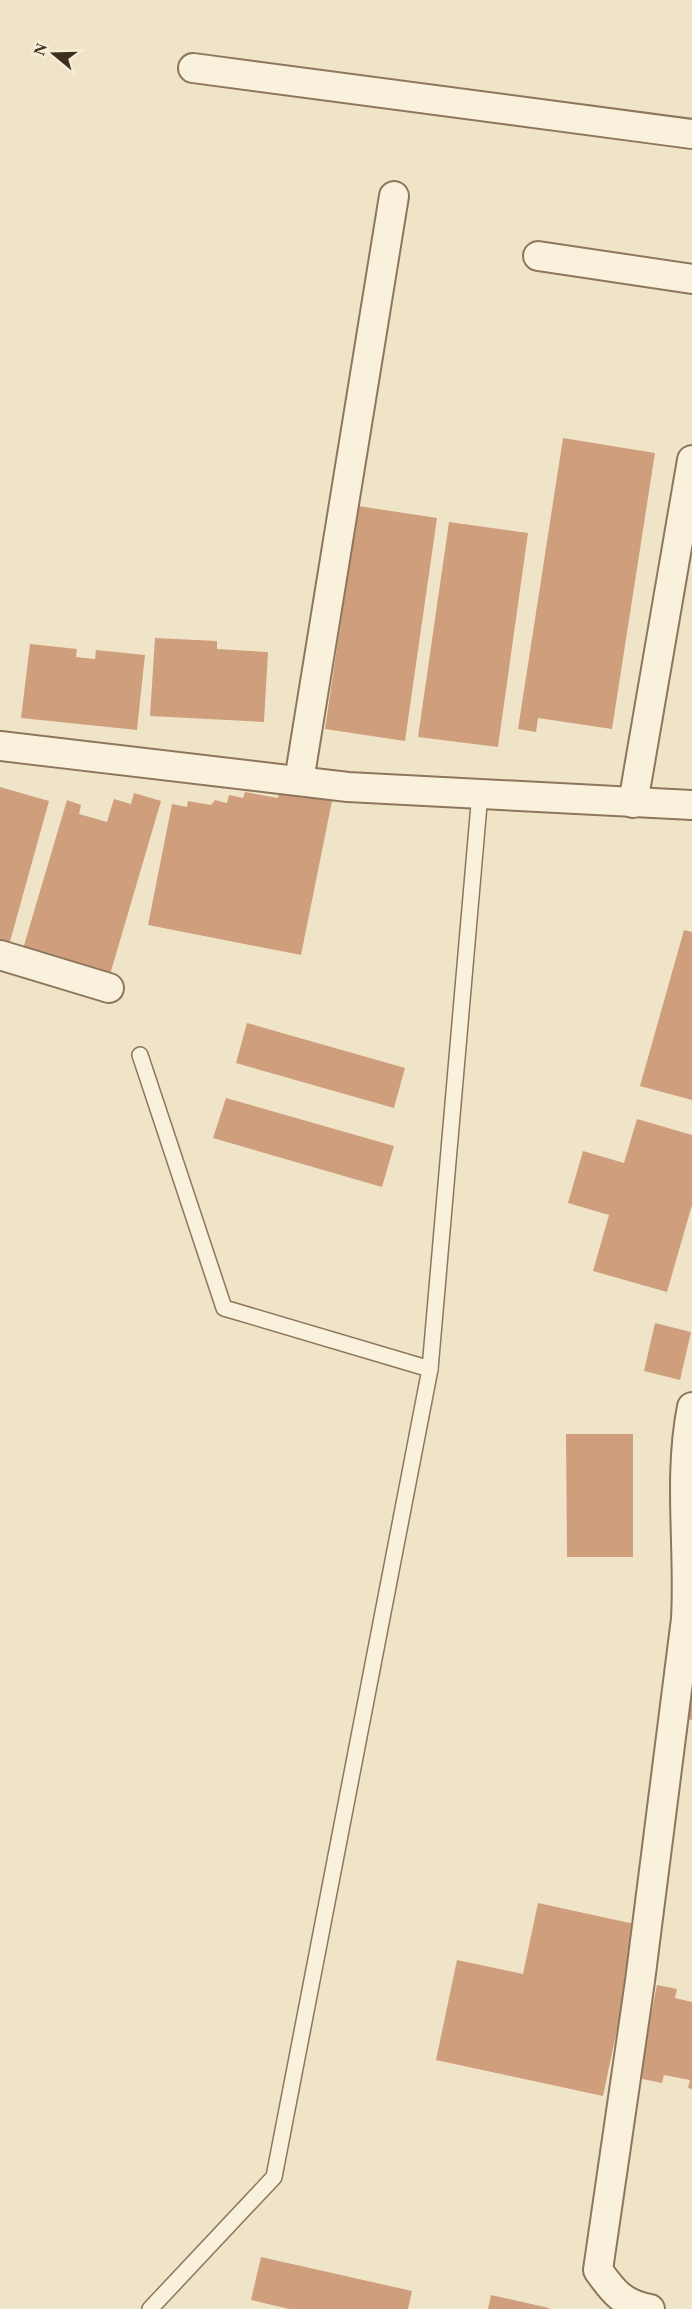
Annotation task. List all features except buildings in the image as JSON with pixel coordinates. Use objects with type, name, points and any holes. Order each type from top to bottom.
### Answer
[{"type":"street","points":[[193,68],[692,134]]},
{"type":"street","points":[[299,781],[394,196]]},
{"type":"street","points":[[538,256],[692,279]]},
{"type":"street","points":[[633,803],[692,460]]},
{"type":"street","points":[[0,746],[348,787],[692,805]]},
{"type":"street","points":[[0,955],[109,988]]},
{"type":"street","points":[[650,2309],[641,2307],[614,2293],[598,2270],[640,1981],[686,1619],[688,1587],[685,1555],[690,1425]]},
{"type":"lane","points":[[150,2309],[274,2178],[430,1369],[480,793]]},
{"type":"lane","points":[[140,1055],[224,1308],[430,1369]]}]
